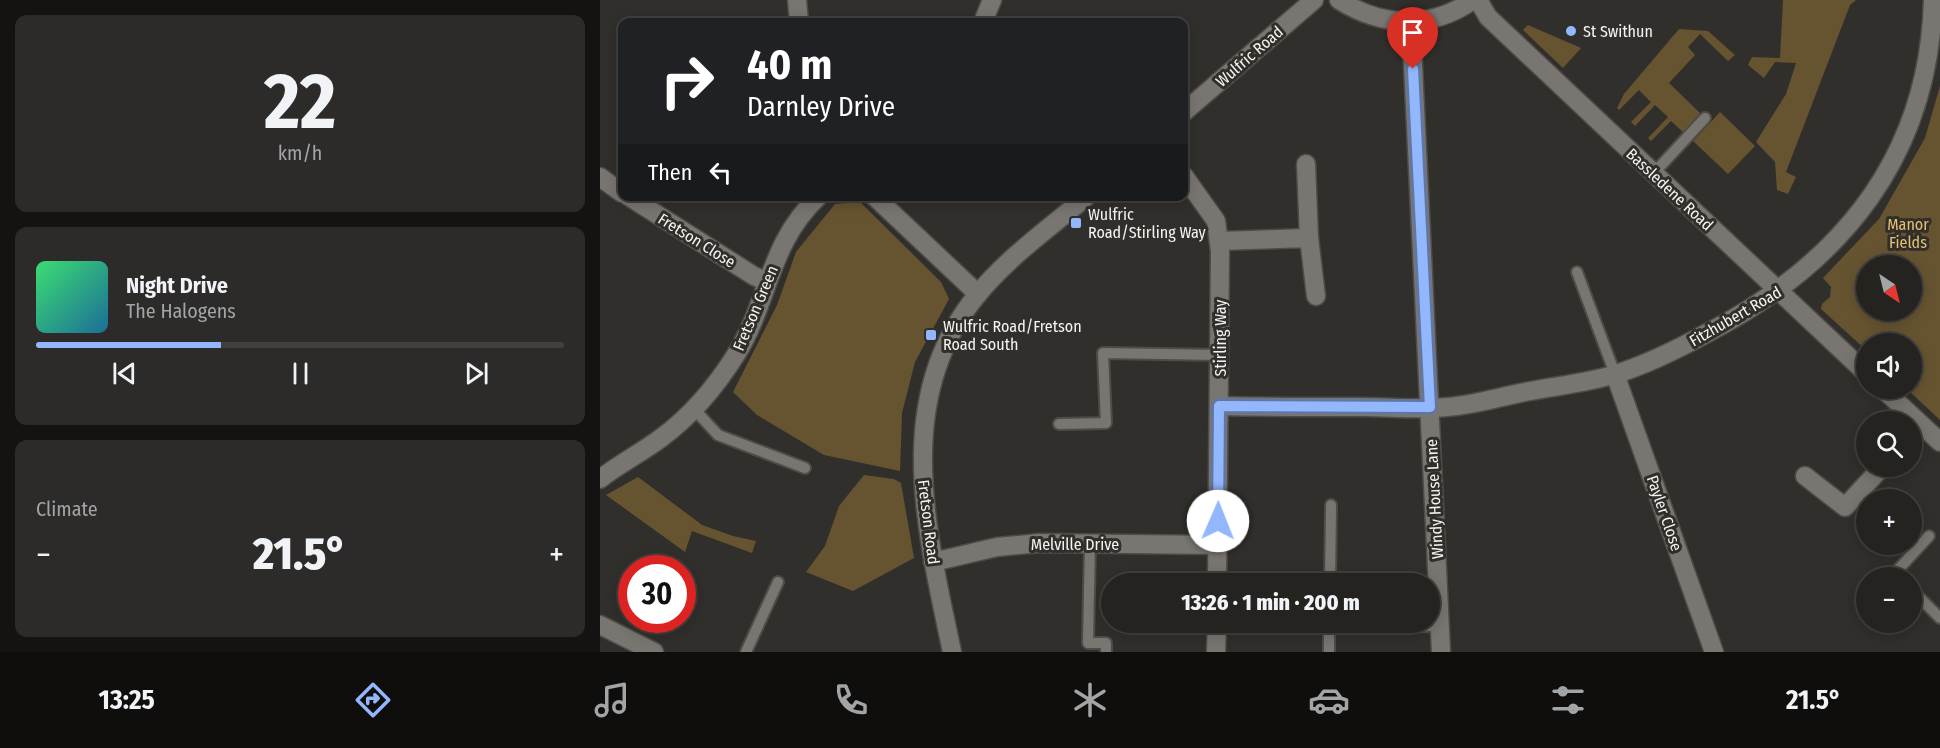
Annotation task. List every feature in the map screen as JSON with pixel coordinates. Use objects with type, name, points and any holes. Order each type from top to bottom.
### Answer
[{"type":"street","points":[[797,0],[799,18]]},
{"type":"street","name":"Wulfric Road","points":[[1188,109],[1314,0]]},
{"type":"street","points":[[1339,0],[1377,19],[1411,23],[1443,17],[1473,0]]},
{"type":"street","name":"Bassledene Road","points":[[1478,0],[1488,17],[1856,365]]},
{"type":"street","name":"Fitzhubert Road","points":[[1219,406],[1447,407],[1615,374],[1681,347],[1779,292],[1837,238],[1864,208],[1888,171],[1911,123],[1925,80],[1932,33],[1933,0]]},
{"type":"street","name":"Windy House Lane","points":[[1411,23],[1438,573]]},
{"type":"street","points":[[1306,164],[1309,238],[1316,296]]},
{"type":"street","points":[[600,177],[618,190]]},
{"type":"street","name":"Stirling Way","points":[[1188,182],[1216,221],[1219,241],[1217,573]]},
{"type":"street","name":"Fretson Close","points":[[636,201],[754,276],[766,281]]},
{"type":"street","name":"Fretson Green","points":[[600,479],[662,438],[694,409],[737,353],[766,281],[791,231],[815,201]]},
{"type":"street","points":[[879,201],[978,294],[1081,201]]},
{"type":"street","points":[[1219,241],[1309,238]]},
{"type":"street","name":"Fretson Road","points":[[952,652],[922,496],[921,447],[930,391],[949,338],[978,294]]},
{"type":"street","name":"Payler Close","points":[[1615,374],[1714,652]]},
{"type":"street","points":[[1891,399],[1900,411]]},
{"type":"street","points":[[1922,434],[1940,442]]},
{"type":"street","points":[[1805,476],[1845,507],[1873,477]]},
{"type":"street","name":"Melville Drive","points":[[933,562],[997,547],[1038,543],[1218,545]]},
{"type":"street","points":[[600,625],[654,652]]},
{"type":"street","name":"Windy House Lane","points":[[1440,626],[1442,652]]},
{"type":"street","points":[[1216,633],[1216,652]]},
{"type":"lane","points":[[1653,174],[1705,118]]},
{"type":"lane","points":[[1577,272],[1615,374]]},
{"type":"lane","points":[[1059,424],[1106,423],[1103,353],[1219,355]]},
{"type":"lane","points":[[694,409],[718,435],[805,468]]},
{"type":"lane","points":[[1330,573],[1331,505]]},
{"type":"lane","points":[[1901,567],[1929,536]]},
{"type":"lane","points":[[1090,543],[1088,643],[1106,643],[1106,652]]},
{"type":"lane","points":[[746,652],[778,582]]},
{"type":"lane","points":[[1922,600],[1940,618]]},
{"type":"lane","points":[[1329,633],[1329,652]]},
{"type":"green space","points":[[1783,0],[1856,0],[1850,5],[1786,172],[1796,177],[1788,194],[1777,190],[1775,162],[1756,142],[1786,94],[1796,63],[1775,62],[1764,78],[1748,65],[1752,57],[1780,58]]},
{"type":"green space","points":[[1528,25],[1581,48],[1563,68],[1523,30]]},
{"type":"green space","points":[[1679,29],[1708,31],[1735,55],[1728,61],[1700,34],[1688,47],[1695,55],[1669,83],[1701,114],[1684,133],[1671,121],[1651,141],[1648,138],[1668,117],[1655,105],[1635,126],[1631,122],[1651,102],[1639,90],[1619,110],[1617,108],[1624,94]]},
{"type":"green space","name":"Manor Fields","points":[[1940,86],[1940,420],[1918,399],[1922,399],[1922,333],[1856,333],[1856,341],[1821,309],[1822,304],[1830,297],[1831,287],[1823,278],[1879,219],[1925,138]]},
{"type":"green space","points":[[1720,112],[1755,146],[1728,174],[1693,141]]},
{"type":"green space","points":[[860,202],[941,282],[949,299],[915,362],[902,413],[900,471],[824,455],[757,415],[733,392],[777,305],[796,252],[835,204]]},
{"type":"green space","points":[[864,475],[894,479],[901,483],[914,558],[853,591],[806,572],[825,546],[839,506]]},
{"type":"green space","points":[[638,477],[702,525],[756,541],[752,553],[692,531],[685,552],[606,495]]},
{"type":"place","name":"St Swithun","points":[[1571,31]]},
{"type":"place","name":"Wulfric Road/Stirling Way","points":[[1076,223]]},
{"type":"place","name":"Wulfric Road/Fretson Road South","points":[[931,335]]},
{"type":"route","points":[[1218,521],[1219,406],[1430,407],[1413,69]]}]
